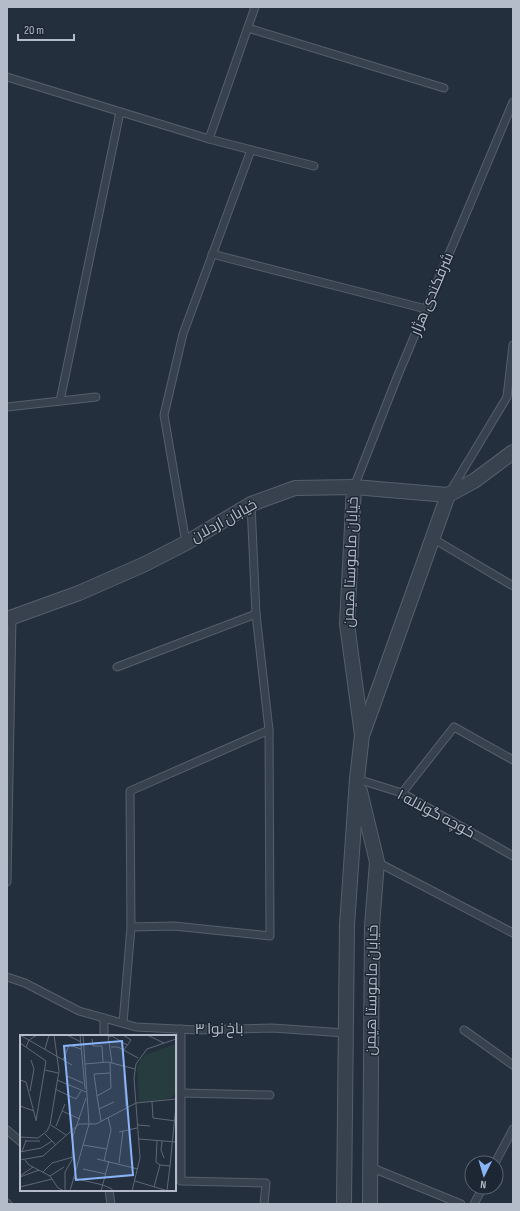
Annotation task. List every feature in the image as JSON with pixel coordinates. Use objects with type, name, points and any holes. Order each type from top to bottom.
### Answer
[{"type":"street","points":[[362,735],[448,495],[474,481],[513,452]]},
{"type":"street","name":"خیابان اردلان","points":[[10,618],[79,593],[144,564],[186,543],[250,504],[295,488],[354,487],[448,495]]},
{"type":"street","name":"خیابان ماموستا هیمن","points":[[344,1204],[347,925],[357,779],[362,735],[347,624],[354,487]]},
{"type":"street","name":"خیابان ماموستا هیمن","points":[[357,779],[376,862],[372,926],[370,1204]]},
{"type":"lane","points":[[209,139],[256,7]]},
{"type":"lane","points":[[248,28],[444,88]]},
{"type":"lane","points":[[7,77],[209,139],[314,166]]},
{"type":"lane","name":"شرفکندی هژار","points":[[354,487],[426,309],[513,102]]},
{"type":"lane","points":[[60,401],[120,112]]},
{"type":"lane","points":[[186,543],[164,414],[183,334],[251,150]]},
{"type":"lane","points":[[212,254],[426,309]]},
{"type":"lane","points":[[448,495],[507,397],[513,345]]},
{"type":"lane","points":[[7,407],[96,397]]},
{"type":"lane","points":[[131,927],[174,926],[270,936],[269,730],[256,614],[250,504]]},
{"type":"lane","points":[[432,538],[513,586]]},
{"type":"lane","points":[[117,667],[256,614]]},
{"type":"lane","points":[[7,882],[10,618]]},
{"type":"lane","points":[[402,793],[454,727],[513,760]]},
{"type":"lane","points":[[123,1023],[131,927],[130,792],[269,730]]},
{"type":"lane","name":"کوچه گولاله ۱","points":[[357,779],[402,793],[513,856]]},
{"type":"lane","points":[[376,862],[513,933]]},
{"type":"lane","name":"باخ نوا ۳","points":[[7,977],[25,983],[79,1011],[136,1027],[181,1029],[272,1028],[346,1032]]},
{"type":"lane","points":[[104,1018],[104,1035]]},
{"type":"lane","points":[[181,1029],[180,1181],[266,1183],[264,1204]]},
{"type":"lane","points":[[464,1030],[513,1065]]},
{"type":"lane","points":[[181,1093],[270,1095]]},
{"type":"lane","points":[[499,1155],[513,1129]]},
{"type":"lane","points":[[7,1130],[20,1141]]},
{"type":"lane","points":[[370,1166],[461,1204]]},
{"type":"lane","points":[[109,1191],[111,1204]]},
{"type":"lane","points":[[474,1204],[479,1195]]}]
